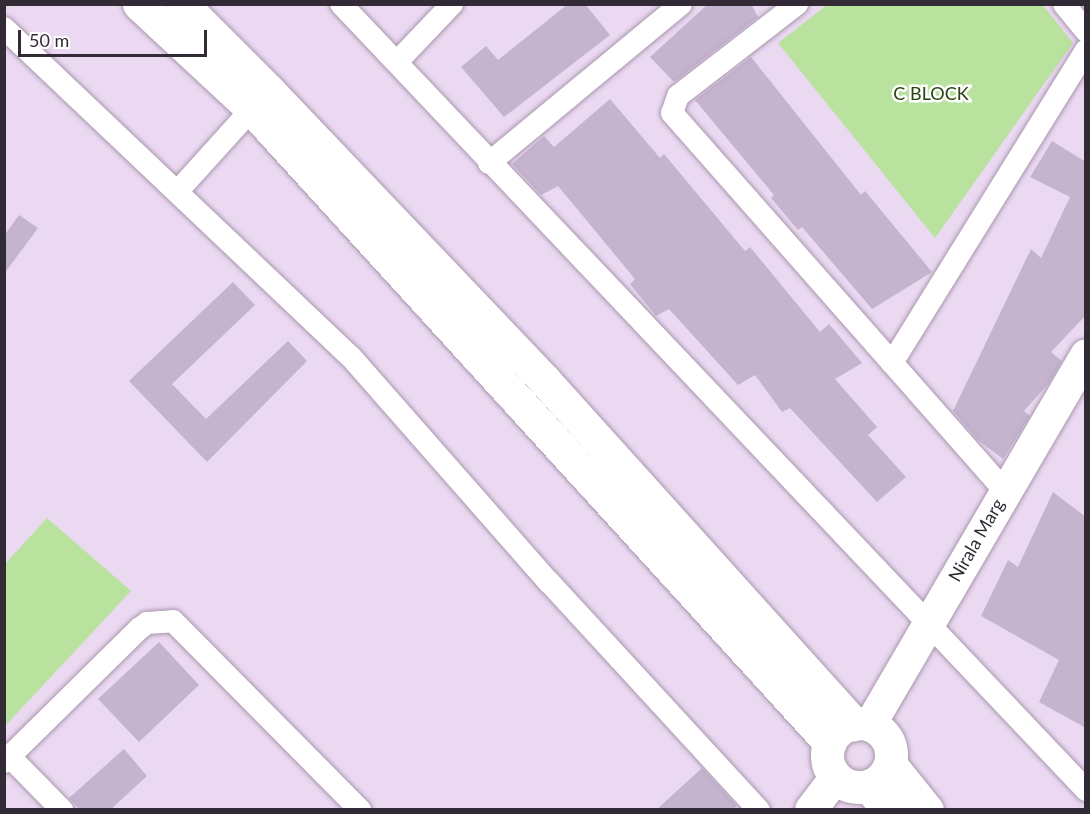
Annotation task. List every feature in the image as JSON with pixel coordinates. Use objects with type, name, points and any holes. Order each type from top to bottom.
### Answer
[{"type":"highway","points":[[139,4],[260,99]]},
{"type":"highway","points":[[182,4],[260,99],[545,381],[851,731],[889,743],[883,786]]},
{"type":"highway","points":[[851,731],[829,764],[836,777],[849,786],[883,786],[927,810]]},
{"type":"street","points":[[341,4],[489,163],[928,621],[1086,790]]},
{"type":"street","points":[[397,62],[452,4]]},
{"type":"street","points":[[489,163],[681,4]]},
{"type":"street","points":[[797,4],[678,96],[672,113],[1005,491]]},
{"type":"street","points":[[1064,4],[1086,31]]},
{"type":"street","points":[[4,28],[351,357],[549,582],[759,810]]},
{"type":"street","points":[[892,363],[1086,50]]},
{"type":"street","points":[[177,192],[260,99]]},
{"type":"street","name":"Nirala Marg","points":[[851,731],[928,621],[1086,356]]},
{"type":"street","points":[[63,810],[7,759],[139,629],[147,623],[173,621],[360,810]]},
{"type":"street","points":[[811,810],[836,777]]},
{"type":"green space","name":"C BLOCK","points":[[1042,4],[1073,43],[935,238],[778,43],[827,5]]},
{"type":"green space","points":[[47,518],[131,591],[5,726],[5,564]]},
{"type":"building","points":[[568,4],[585,4],[610,35],[504,117],[461,67],[486,46],[498,60]]},
{"type":"building","points":[[708,4],[751,4],[758,17],[674,82],[650,57]]},
{"type":"building","points":[[751,57],[861,195],[865,191],[932,272],[872,309],[802,227],[798,230],[771,198],[774,195],[695,100]]},
{"type":"building","points":[[610,99],[660,158],[664,154],[745,251],[750,247],[820,332],[829,324],[862,363],[835,379],[877,427],[868,435],[906,477],[877,502],[790,408],[782,412],[755,375],[738,385],[669,309],[656,316],[630,284],[635,279],[558,186],[541,195],[512,164],[544,136],[554,147]]},
{"type":"building","points":[[1052,141],[1086,162],[1086,315],[1051,352],[1062,361],[1049,383],[1024,411],[1030,416],[1003,459],[978,440],[953,411],[1031,249],[1041,258],[1070,197],[1030,177]]},
{"type":"building","points":[[19,215],[38,228],[4,274],[4,236]]},
{"type":"building","points":[[233,282],[255,305],[172,384],[206,419],[288,341],[307,361],[207,462],[129,381]]},
{"type":"building","points":[[1053,492],[1086,517],[1086,728],[1039,702],[1059,660],[981,616],[1008,560],[1018,567]]},
{"type":"building","points":[[159,642],[199,685],[139,742],[98,699]]},
{"type":"building","points":[[124,749],[147,776],[110,810],[80,810],[69,798]]},
{"type":"building","points":[[702,768],[737,806],[733,810],[656,810]]}]
